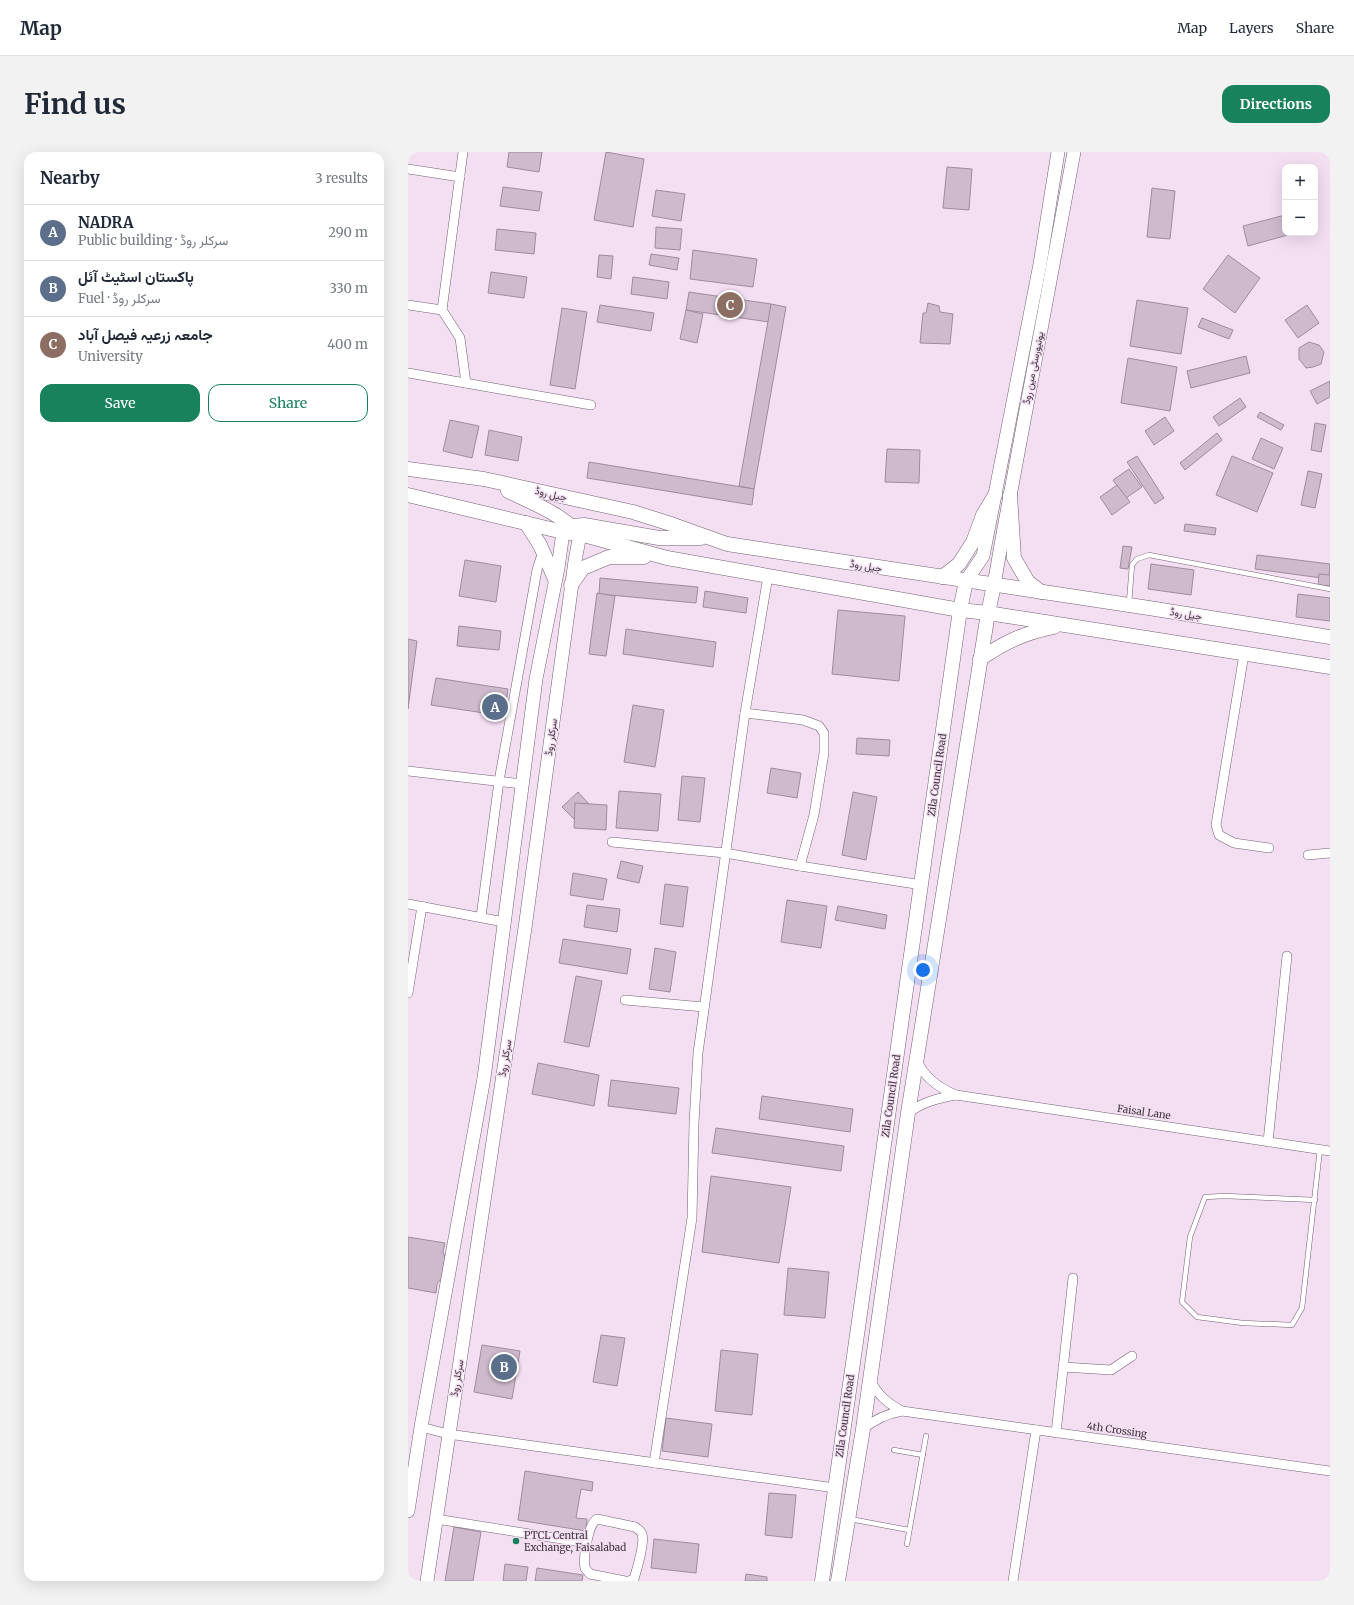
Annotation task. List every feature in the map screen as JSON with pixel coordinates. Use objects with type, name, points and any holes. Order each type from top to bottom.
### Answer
[{"type":"main road","name":"یونیورسٹی مین روڈ","points":[[966,581],[983,556],[1043,248],[1058,152]]},
{"type":"main road","name":"یونیورسٹی مین روڈ","points":[[994,585],[1074,152]]},
{"type":"main road","points":[[1043,248],[1056,251]]},
{"type":"main road","name":"جیل روڈ","points":[[408,469],[484,479],[633,512],[727,544],[1330,637]]},
{"type":"main road","points":[[484,479],[541,506],[564,520],[571,531]]},
{"type":"main road","points":[[942,577],[959,564],[973,542],[983,515],[995,495]]},
{"type":"main road","points":[[1010,495],[1014,558],[1028,582],[1041,592]]},
{"type":"main road","points":[[408,496],[526,523],[571,531],[667,558],[960,610],[988,613],[1330,667]]},
{"type":"main road","points":[[526,523],[543,551],[556,579]]},
{"type":"main road","points":[[571,531],[584,525],[659,538],[712,539]]},
{"type":"main road","name":"سرکلر روڈ","points":[[408,1511],[421,1427],[484,1078],[536,679],[556,579],[571,531]]},
{"type":"main road","name":"سرکلر روڈ","points":[[427,1581],[525,928],[571,585],[571,531]]},
{"type":"main road","points":[[571,585],[583,568],[609,557],[667,558]]},
{"type":"main road","name":"Zila Council Road","points":[[822,1581],[834,1488],[922,884],[960,610],[966,581]]},
{"type":"main road","name":"Zila Council Road","points":[[838,1581],[863,1429],[908,1113],[980,659],[994,585]]},
{"type":"main road","points":[[980,659],[1002,644],[1034,631],[1064,625]]},
{"type":"street","points":[[463,152],[442,310],[460,338],[466,383]]},
{"type":"street","points":[[408,169],[460,177]]},
{"type":"street","points":[[408,305],[442,310]]},
{"type":"street","points":[[408,373],[591,405]]},
{"type":"street","points":[[481,917],[499,781],[537,570],[543,551]]},
{"type":"street","points":[[537,570],[556,579]]},
{"type":"street","points":[[654,1463],[692,1218],[694,1123],[698,1053],[745,713],[768,576]]},
{"type":"street","points":[[1244,654],[1216,825],[1219,835],[1234,843],[1269,848]]},
{"type":"street","points":[[745,713],[803,720],[819,726],[824,733],[824,753],[814,815],[800,866]]},
{"type":"street","points":[[408,771],[522,784]]},
{"type":"street","points":[[612,842],[725,853],[922,884]]},
{"type":"street","points":[[1308,855],[1330,853]]},
{"type":"street","points":[[408,904],[504,922]]},
{"type":"street","points":[[408,993],[422,906]]},
{"type":"street","points":[[1268,1142],[1287,956]]},
{"type":"street","points":[[625,1000],[704,1007]]},
{"type":"street","name":"Faisal Lane","points":[[917,1059],[920,1067],[935,1085],[956,1096],[1330,1151]]},
{"type":"street","name":"Faisal Lane","points":[[908,1113],[918,1106],[930,1101],[956,1096]]},
{"type":"street","points":[[1056,1433],[1073,1278]]},
{"type":"street","points":[[1063,1367],[1111,1370],[1132,1356]]},
{"type":"street","name":"4th Crossing","points":[[870,1380],[877,1393],[888,1404],[902,1411],[1330,1471]]},
{"type":"street","name":"4th Crossing","points":[[863,1429],[874,1420],[887,1414],[902,1411]]},
{"type":"street","points":[[421,1427],[448,1434],[834,1488]]},
{"type":"street","points":[[1013,1581],[1036,1430]]},
{"type":"street","points":[[436,1519],[587,1543]]},
{"type":"street","points":[[625,1581],[590,1574],[584,1565],[592,1523],[597,1519],[639,1529],[642,1535],[640,1559],[633,1580]]},
{"type":"lane","points":[[1129,605],[1132,565],[1137,559],[1148,555],[1330,589]]},
{"type":"lane","points":[[1315,1200],[1205,1196],[1190,1237],[1182,1302],[1197,1317],[1243,1323],[1292,1325],[1302,1308],[1315,1200],[1320,1149]]},
{"type":"lane","points":[[907,1544],[926,1436]]},
{"type":"lane","points":[[894,1450],[923,1455]]},
{"type":"lane","points":[[848,1519],[909,1530]]},
{"type":"building","points":[[509,152],[542,152],[539,172],[507,167]]},
{"type":"building","points":[[606,152],[644,159],[633,227],[594,220]]},
{"type":"building","points":[[947,167],[972,169],[969,210],[943,208]]},
{"type":"building","points":[[503,187],[542,192],[539,211],[500,206]]},
{"type":"building","points":[[1152,188],[1175,191],[1170,239],[1147,237]]},
{"type":"building","points":[[656,190],[685,194],[681,221],[652,216]]},
{"type":"building","points":[[1282,216],[1282,236],[1284,236],[1248,246],[1243,226]]},
{"type":"building","points":[[656,227],[682,229],[680,250],[655,248]]},
{"type":"building","points":[[497,229],[536,233],[534,254],[495,250]]},
{"type":"building","points":[[693,250],[757,259],[753,287],[690,279]]},
{"type":"building","points":[[651,254],[679,258],[677,270],[649,265]]},
{"type":"building","points":[[599,255],[613,256],[611,279],[597,277]]},
{"type":"building","points":[[1228,255],[1260,278],[1235,313],[1203,289]]},
{"type":"building","points":[[491,272],[527,277],[524,298],[488,293]]},
{"type":"building","points":[[633,277],[669,282],[667,299],[631,294]]},
{"type":"building","points":[[689,292],[771,304],[769,322],[686,310]]},
{"type":"building","points":[[1137,300],[1188,308],[1181,354],[1130,346]]},
{"type":"building","points":[[928,303],[939,306],[940,312],[953,314],[950,344],[920,343],[923,313],[926,313]]},
{"type":"building","points":[[771,304],[786,307],[754,489],[739,486]]},
{"type":"building","points":[[600,305],[654,313],[651,331],[597,322]]},
{"type":"building","points":[[1307,305],[1319,323],[1298,338],[1285,320]]},
{"type":"building","points":[[562,308],[587,312],[575,389],[550,385]]},
{"type":"building","points":[[686,310],[703,314],[697,343],[680,339]]},
{"type":"building","points":[[1202,318],[1233,330],[1229,339],[1198,327]]},
{"type":"building","points":[[1309,342],[1319,345],[1324,352],[1321,364],[1306,368],[1299,359],[1299,348]]},
{"type":"building","points":[[1246,356],[1250,373],[1191,388],[1187,371]]},
{"type":"building","points":[[1128,358],[1177,367],[1170,411],[1121,403]]},
{"type":"building","points":[[1330,381],[1330,397],[1317,404],[1310,391]]},
{"type":"building","points":[[1240,398],[1246,407],[1219,426],[1213,417]]},
{"type":"building","points":[[1260,412],[1284,425],[1281,430],[1257,417]]},
{"type":"building","points":[[1165,417],[1174,431],[1154,445],[1145,431]]},
{"type":"building","points":[[450,420],[479,426],[472,458],[443,451]]},
{"type":"building","points":[[1315,423],[1326,425],[1321,452],[1311,450]]},
{"type":"building","points":[[489,430],[522,437],[518,461],[485,455]]},
{"type":"building","points":[[1217,433],[1222,440],[1185,470],[1180,463]]},
{"type":"building","points":[[1261,438],[1283,448],[1274,469],[1252,459]]},
{"type":"building","points":[[887,449],[920,450],[919,483],[885,482]]},
{"type":"building","points":[[1137,456],[1164,498],[1155,504],[1127,462]]},
{"type":"building","points":[[1232,456],[1273,473],[1257,512],[1216,495]]},
{"type":"building","points":[[589,462],[754,489],[752,505],[587,478]]},
{"type":"building","points":[[1129,469],[1142,487],[1126,498],[1113,480]]},
{"type":"building","points":[[1308,471],[1322,474],[1315,508],[1301,505]]},
{"type":"building","points":[[1117,485],[1130,502],[1112,515],[1100,497]]},
{"type":"building","points":[[1185,524],[1216,528],[1215,535],[1184,531]]},
{"type":"building","points":[[1123,546],[1132,547],[1128,569],[1120,568]]},
{"type":"building","points":[[1257,555],[1330,564],[1329,579],[1255,569]]},
{"type":"building","points":[[465,560],[501,566],[496,602],[459,596]]},
{"type":"building","points":[[1151,564],[1194,570],[1191,595],[1148,589]]},
{"type":"building","points":[[1319,574],[1330,575],[1330,586],[1318,585]]},
{"type":"building","points":[[600,578],[698,587],[696,603],[599,594]]},
{"type":"building","points":[[705,591],[748,598],[746,613],[703,607]]},
{"type":"building","points":[[597,593],[615,596],[606,656],[589,654]]},
{"type":"building","points":[[1298,594],[1330,598],[1330,621],[1296,617]]},
{"type":"building","points":[[838,610],[905,616],[899,681],[832,674]]},
{"type":"building","points":[[459,626],[501,631],[499,650],[457,646]]},
{"type":"building","points":[[626,629],[716,642],[713,667],[623,654]]},
{"type":"building","points":[[408,639],[417,641],[408,709]]},
{"type":"building","points":[[436,678],[508,689],[504,716],[431,705]]},
{"type":"building","points":[[633,705],[664,710],[655,767],[624,762]]},
{"type":"building","points":[[857,738],[890,740],[889,756],[856,754]]},
{"type":"building","points":[[771,768],[801,773],[797,798],[767,793]]},
{"type":"building","points":[[682,776],[705,778],[700,822],[678,820]]},
{"type":"building","points":[[619,791],[661,794],[658,831],[616,828]]},
{"type":"building","points":[[578,792],[590,805],[574,819],[562,807]]},
{"type":"building","points":[[853,792],[877,797],[866,860],[842,855]]},
{"type":"building","points":[[575,803],[607,805],[606,830],[574,828]]},
{"type":"building","points":[[621,861],[643,866],[639,883],[617,878]]},
{"type":"building","points":[[573,873],[607,879],[603,900],[570,895]]},
{"type":"building","points":[[665,884],[688,887],[683,927],[660,924]]},
{"type":"building","points":[[787,900],[827,906],[821,948],[781,942]]},
{"type":"building","points":[[587,905],[620,909],[617,932],[584,927]]},
{"type":"building","points":[[838,906],[887,915],[885,929],[835,920]]},
{"type":"building","points":[[563,939],[631,949],[627,974],[559,963]]},
{"type":"building","points":[[655,948],[676,952],[670,992],[649,989]]},
{"type":"building","points":[[576,976],[602,981],[589,1047],[564,1042]]},
{"type":"building","points":[[538,1063],[599,1075],[594,1106],[532,1094]]},
{"type":"building","points":[[611,1080],[679,1088],[676,1114],[608,1106]]},
{"type":"building","points":[[762,1096],[853,1109],[850,1132],[759,1119]]},
{"type":"building","points":[[716,1128],[844,1146],[841,1171],[712,1153]]},
{"type":"building","points":[[711,1176],[791,1187],[779,1263],[702,1252]]},
{"type":"building","points":[[408,1237],[445,1243],[443,1252],[445,1257],[442,1278],[437,1284],[436,1293],[408,1288]]},
{"type":"building","points":[[788,1268],[829,1272],[825,1318],[784,1315]]},
{"type":"building","points":[[601,1335],[625,1338],[617,1386],[593,1382]]},
{"type":"building","points":[[482,1345],[520,1351],[512,1399],[474,1392]]},
{"type":"building","points":[[721,1350],[758,1354],[752,1415],[715,1411]]},
{"type":"building","points":[[666,1418],[712,1424],[708,1457],[662,1451]]},
{"type":"building","points":[[525,1471],[593,1482],[592,1491],[581,1489],[576,1518],[587,1519],[586,1531],[518,1520]]},
{"type":"building","points":[[769,1493],[796,1495],[792,1538],[765,1535]]},
{"type":"building","points":[[454,1527],[481,1532],[473,1581],[445,1581]]},
{"type":"building","points":[[654,1539],[699,1544],[696,1573],[651,1568]]},
{"type":"building","points":[[505,1564],[528,1567],[526,1581],[503,1581]]},
{"type":"building","points":[[537,1568],[583,1575],[582,1581],[535,1581]]},
{"type":"building","points":[[746,1574],[767,1577],[767,1581],[745,1581]]},
{"type":"place","name":"جامعہ زرعیہ فیصل آباد","points":[[730,305]]},
{"type":"place","name":"NADRA","points":[[495,707]]},
{"type":"place","name":"پاکستان اسٹیٹ آئل","points":[[504,1367]]},
{"type":"place","name":"PTCL Central Exchange, Faisalabad","points":[[516,1541]]}]
